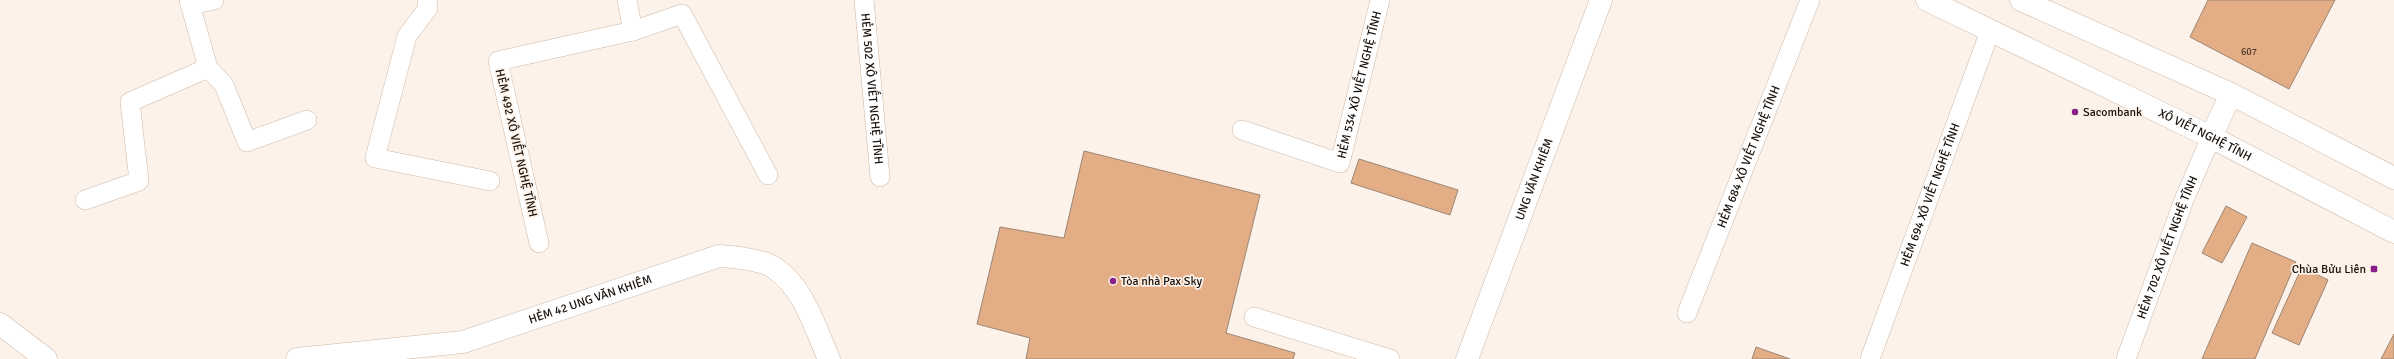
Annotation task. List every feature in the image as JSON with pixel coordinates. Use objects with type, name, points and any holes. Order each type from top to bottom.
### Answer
[{"type":"main road","name":"UNG VĂN KHIÊM","points":[[1467,359],[1601,0]]},
{"type":"main road","name":"XÔ VIẾT NGHỆ TĨNH","points":[[1927,0],[2211,138],[2394,232]]},
{"type":"main road","points":[[2021,0],[2231,94],[2394,178]]},
{"type":"main road","points":[[2211,138],[2231,94]]},
{"type":"main road","name":"HẺM 42 UNG VĂN KHIÊM","points":[[296,359],[463,342],[720,256],[739,257],[776,268],[802,297],[829,359]]},
{"type":"main road","points":[[0,324],[46,359]]},
{"type":"lane","points":[[214,0],[189,3],[208,68],[224,84],[247,142],[308,120]]},
{"type":"lane","points":[[427,0],[428,8],[407,36],[375,158],[490,181]]},
{"type":"lane","points":[[627,0],[633,31]]},
{"type":"lane","name":"HẺM 502 XÔ VIẾT NGHỆ TĨNH","points":[[864,0],[880,177]]},
{"type":"lane","name":"HẺM 534 XÔ VIẾT NGHỆ TĨNH","points":[[1242,130],[1340,163],[1380,0]]},
{"type":"lane","name":"HẺM 684 XÔ VIẾT NGHỆ TĨNH","points":[[1687,313],[1810,0]]},
{"type":"lane","name":"HẺM 492 XÔ VIẾT NGHỆ TĨNH","points":[[539,243],[498,61],[633,31],[682,14],[768,175]]},
{"type":"lane","name":"HẺM 694 XÔ VIẾT NGHỆ TĨNH","points":[[1870,359],[1990,31]]},
{"type":"lane","points":[[85,200],[139,181],[130,102],[208,68]]},
{"type":"lane","name":"HẺM 702 XÔ VIẾT NGHỆ TĨNH","points":[[2126,359],[2184,200],[2211,138]]},
{"type":"lane","points":[[1254,317],[1346,353],[1390,359]]},
{"type":"building","points":[[2208,0],[2335,0],[2289,89],[2190,37]]},
{"type":"building","name":"Tòa nhà Pax Sky","points":[[1084,151],[1260,195],[1226,333],[1295,353],[1293,359],[1026,359],[1030,338],[977,324],[1000,227],[1064,238]]},
{"type":"building","points":[[1359,159],[1458,190],[1450,215],[1351,183]]},
{"type":"building","points":[[2226,206],[2247,217],[2222,263],[2202,253]]},
{"type":"building","points":[[2252,243],[2296,262],[2255,359],[2202,359]]},
{"type":"building","points":[[2302,267],[2328,280],[2299,345],[2272,333]]},
{"type":"building","points":[[2394,334],[2394,359],[2381,359]]},
{"type":"building","points":[[1756,347],[1790,359],[1752,359]]},
{"type":"place","name":"Sacombank","points":[[2075,112]]},
{"type":"place","name":"Chùa Bửu Liên","points":[[2374,269]]},
{"type":"place","name":"Tòa nhà Pax Sky","points":[[1113,281]]}]
